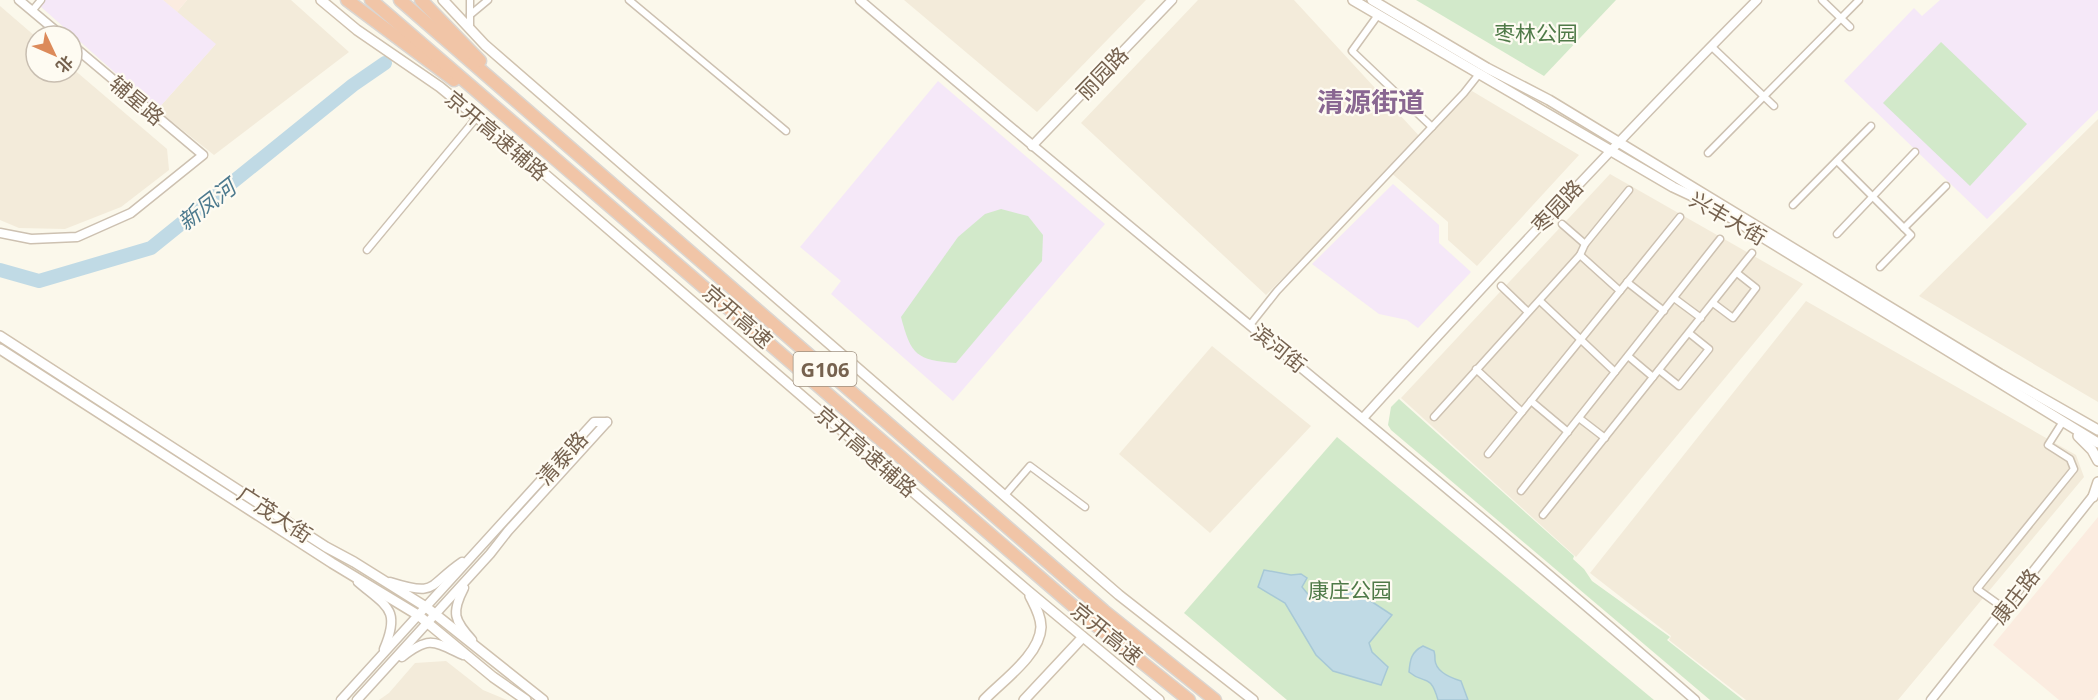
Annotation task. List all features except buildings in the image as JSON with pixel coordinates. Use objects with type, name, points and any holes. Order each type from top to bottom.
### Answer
[{"type":"highway","points":[[347,0],[383,28],[422,51]]},
{"type":"highway","name":"京开高速","points":[[371,0],[394,20],[422,51],[511,121],[1094,623],[1189,700]]},
{"type":"highway","points":[[421,0],[442,29]]},
{"type":"highway","name":"京开高速","points":[[402,2],[442,29],[524,108],[1104,611],[1215,700]]},
{"type":"main road","name":"京开高速辅路","points":[[321,0],[374,42],[440,87],[477,117],[1082,638],[1159,700]]},
{"type":"main road","points":[[443,0],[492,51],[1119,595],[1254,700]]},
{"type":"main road","name":"兴丰大街","points":[[1353,0],[1672,187],[1705,202],[2098,443]]},
{"type":"main road","name":"兴丰大街","points":[[1372,0],[1487,68],[1549,100],[2000,374],[2098,430]]},
{"type":"main road","name":"广茂大街","points":[[0,336],[326,547],[426,607],[543,700]]},
{"type":"main road","name":"广茂大街","points":[[0,349],[346,572],[418,615],[493,678],[526,700]]},
{"type":"main road","points":[[2065,424],[2092,450],[2098,462]]},
{"type":"main road","points":[[2096,494],[2098,482]]},
{"type":"main road","points":[[984,700],[1032,653],[1041,628],[1038,613],[1028,591]]},
{"type":"main road","points":[[1024,700],[1082,638]]},
{"type":"street","points":[[19,0],[48,24]]},
{"type":"street","points":[[32,11],[41,0]]},
{"type":"street","points":[[470,0],[470,30]]},
{"type":"street","points":[[470,15],[488,0]]},
{"type":"street","points":[[629,0],[786,131]]},
{"type":"street","name":"滨河街","points":[[860,0],[1032,146],[1363,418],[1695,700]]},
{"type":"street","name":"丽园路","points":[[1032,146],[1172,0]]},
{"type":"street","name":"枣园路","points":[[1363,418],[1618,141],[1757,0]]},
{"type":"street","points":[[1822,0],[1850,27]]},
{"type":"street","points":[[1708,153],[1859,0]]},
{"type":"street","points":[[1378,15],[1352,51],[1432,127]]},
{"type":"street","points":[[1712,46],[1774,106]]},
{"type":"street","name":"辅星路","points":[[0,233],[31,239],[77,237],[131,213],[203,155],[84,55]]},
{"type":"street","points":[[1250,325],[1277,291],[1464,93],[1479,74]]},
{"type":"street","points":[[367,250],[477,117]]},
{"type":"street","points":[[1793,205],[1871,126]]},
{"type":"street","points":[[1837,234],[1915,152]]},
{"type":"street","points":[[1837,161],[1911,235],[1880,267]]},
{"type":"street","points":[[1904,228],[1946,186]]},
{"type":"street","points":[[1434,417],[1580,255],[1585,244],[1629,190]]},
{"type":"street","points":[[1488,454],[1680,217]]},
{"type":"street","points":[[1562,224],[1585,244]]},
{"type":"street","points":[[1521,491],[1720,239]]},
{"type":"street","points":[[1543,515],[1752,253]]},
{"type":"street","points":[[1580,255],[1620,291]]},
{"type":"street","points":[[1713,303],[1733,318],[1756,288],[1737,273]]},
{"type":"street","points":[[1627,282],[1664,311]]},
{"type":"street","points":[[1501,286],[1528,312]]},
{"type":"street","points":[[1674,298],[1701,318]]},
{"type":"street","points":[[1540,301],[1615,372]]},
{"type":"street","points":[[1659,370],[1679,386],[1709,349],[1689,333]]},
{"type":"street","points":[[1628,356],[1653,377]]},
{"type":"street","points":[[1476,369],[1522,412]]},
{"type":"street","points":[[1531,401],[1568,432]]},
{"type":"street","points":[[1579,418],[1605,438]]},
{"type":"street","name":"清泰路","points":[[341,700],[594,422],[607,422],[357,700]]},
{"type":"street","points":[[2006,609],[1977,590],[2074,468],[2070,459],[2048,445],[2065,424]]},
{"type":"street","points":[[1005,495],[1030,466],[1084,507]]},
{"type":"street","name":"康庄路","points":[[1931,700],[2096,494]]},
{"type":"street","points":[[381,579],[415,589],[431,588],[453,568],[475,553]]},
{"type":"street","points":[[346,572],[387,607],[392,616],[393,628],[381,656]]},
{"type":"street","points":[[472,574],[458,599],[456,615],[458,625],[486,656]]},
{"type":"street","points":[[383,672],[418,644],[427,642],[440,644],[469,657]]},
{"type":"shaded area","points":[[45,0],[163,0],[216,44],[157,110],[84,45],[84,24],[60,24],[40,6]]},
{"type":"shaded area","points":[[163,0],[187,0],[177,12]]},
{"type":"shaded area","points":[[187,0],[291,0],[349,52],[214,155],[157,110],[215,45],[177,12]]},
{"type":"shaded area","points":[[904,0],[1146,0],[1037,112]]},
{"type":"shaded area","points":[[1198,0],[1294,0],[1422,139],[1472,91],[1579,155],[1477,266],[1448,240],[1448,222],[1389,171],[1266,295],[1081,123]]},
{"type":"shaded area","points":[[1940,0],[2098,0],[2098,110],[1987,219],[1844,81],[1914,8],[1922,16]]},
{"type":"shaded area","points":[[0,6],[24,27],[24,84],[84,84],[84,78],[167,149],[169,170],[121,207],[65,229],[19,228],[0,220]]},
{"type":"shaded area","points":[[938,81],[1105,224],[953,401],[831,294],[841,281],[800,247]]},
{"type":"shaded area","points":[[2098,119],[2098,402],[1919,296]]},
{"type":"shaded area","points":[[1610,174],[1803,284],[1576,557],[1401,398]]},
{"type":"shaded area","points":[[1393,184],[1439,225],[1439,243],[1471,272],[1418,328],[1407,320],[1379,314],[1312,264]]},
{"type":"shaded area","points":[[1806,301],[2076,455],[2084,477],[1898,700],[1746,700],[1669,640],[1671,636],[1590,573]]},
{"type":"shaded area","points":[[1212,346],[1311,426],[1210,533],[1119,454]]},
{"type":"shaded area","points":[[2098,517],[2098,693],[2092,700],[2059,700],[1993,645]]},
{"type":"shaded area","points":[[446,661],[483,690],[507,700],[379,700],[389,693],[415,663]]},
{"type":"green space","name":"枣林公园","points":[[1416,0],[1616,0],[1544,76]]},
{"type":"green space","points":[[1941,42],[2027,124],[1970,186],[1883,103]]},
{"type":"green space","points":[[1001,209],[1028,216],[1043,235],[1042,261],[956,363],[924,357],[912,347],[901,317],[958,237],[985,214]]},
{"type":"green space","points":[[1399,399],[1574,556],[1573,559],[1592,581],[1670,637],[1667,640],[1743,700],[1710,700],[1391,430],[1388,425],[1391,407]]},
{"type":"green space","name":"康庄公园","points":[[1337,437],[1654,700],[1287,700],[1184,613]]},
{"type":"water","points":[[1264,570],[1291,575],[1301,574],[1307,578],[1302,587],[1311,598],[1341,599],[1340,585],[1351,588],[1392,615],[1369,643],[1372,652],[1388,667],[1381,685],[1333,671],[1316,655],[1285,603],[1258,587]]},
{"type":"water","points":[[1423,646],[1434,651],[1436,664],[1441,671],[1461,681],[1468,700],[1438,700],[1429,682],[1409,672],[1412,657]]},
{"type":"waterway","name":"新凤河","points":[[0,270],[39,281],[151,248],[353,85],[385,63]]},
{"type":"district","name":"清源街道","points":[[1371,101]]}]
